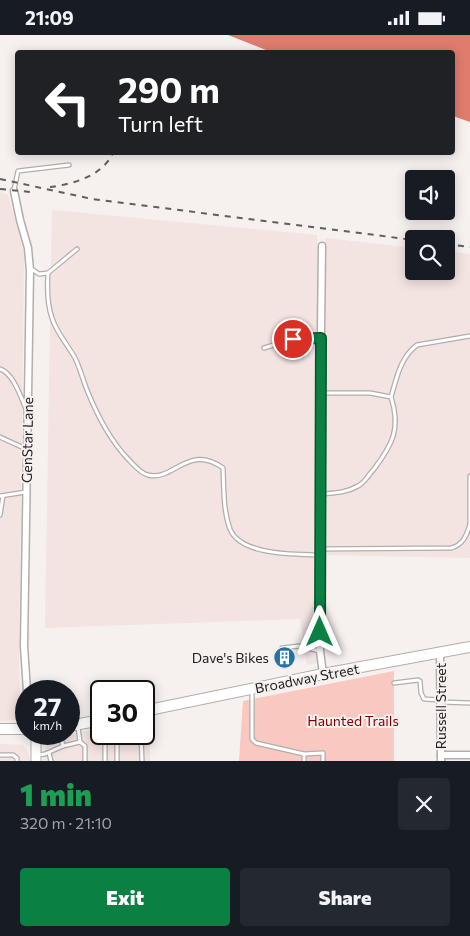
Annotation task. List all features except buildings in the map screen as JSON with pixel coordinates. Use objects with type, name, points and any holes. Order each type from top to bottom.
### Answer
[{"type":"main road","name":"Broadway Street","points":[[155,709],[323,674],[470,647]]},
{"type":"main road","points":[[0,729],[15,729]]},
{"type":"main road","points":[[36,745],[36,758]]},
{"type":"street","name":"GenStar Lane","points":[[14,191],[28,247],[29,268],[24,646],[26,680]]},
{"type":"street","points":[[322,246],[320,651],[323,674]]},
{"type":"street","name":"Russell Street","points":[[440,652],[441,758]]},
{"type":"street","points":[[441,758],[470,755]]},
{"type":"lane","points":[[14,191],[18,171],[69,165]]},
{"type":"lane","points":[[29,268],[39,274],[48,273],[77,249]]},
{"type":"lane","points":[[48,273],[47,296],[52,320],[76,359],[87,391],[115,445],[134,465],[147,475],[158,476],[189,461],[202,459],[215,462],[223,468],[224,504],[231,531],[241,543],[251,548],[285,553],[456,547],[467,534],[470,523],[470,476]]},
{"type":"lane","points":[[320,494],[342,493],[361,485],[382,458],[394,435],[395,412],[390,397],[401,363],[410,350],[418,345],[470,336]]},
{"type":"lane","points":[[264,348],[293,339],[321,338]]},
{"type":"lane","points":[[0,369],[4,371],[16,386],[27,412]]},
{"type":"lane","points":[[320,393],[370,393],[390,397]]},
{"type":"lane","points":[[0,437],[27,449]]},
{"type":"lane","points":[[0,515],[1,496],[26,492]]},
{"type":"lane","points":[[282,648],[299,646],[320,651]]},
{"type":"lane","points":[[394,683],[418,680],[420,681],[421,693],[424,699],[470,703]]},
{"type":"lane","points":[[252,688],[252,739],[256,743],[304,754],[323,753],[323,761]]},
{"type":"lane","points":[[80,742],[84,746],[85,761]]},
{"type":"lane","points":[[36,758],[63,745]]},
{"type":"lane","points":[[105,745],[105,761]]},
{"type":"lane","points":[[117,745],[117,761]]},
{"type":"lane","points":[[142,745],[142,761]]},
{"type":"lane","points":[[49,753],[50,761]]},
{"type":"lane","points":[[304,754],[304,761]]},
{"type":"lane","points":[[0,755],[12,755],[17,758],[17,761]]},
{"type":"shaded area","points":[[228,35],[470,35],[470,122],[455,117],[455,50],[266,50]]},
{"type":"shaded area","points":[[0,192],[8,195],[24,253],[19,680],[15,680],[15,720],[0,721]]},
{"type":"shaded area","points":[[52,210],[317,235],[321,662],[307,665],[300,619],[45,628]]},
{"type":"shaded area","points":[[325,238],[405,247],[405,280],[455,280],[455,252],[470,254],[470,558],[327,555]]},
{"type":"shaded area","points":[[90,730],[90,745],[150,745],[150,761],[43,761],[47,745],[80,745],[80,733]]},
{"type":"shaded area","points":[[0,744],[23,745],[31,761],[0,761]]},
{"type":"green space","name":"Haunted Trails","points":[[394,671],[394,761],[239,761],[243,701]]},
{"type":"railway","points":[[50,187],[78,181],[95,173],[102,168],[112,155]]},
{"type":"railway","points":[[0,179],[92,199],[405,239]]},
{"type":"railway","points":[[0,189],[31,192]]},
{"type":"railway","points":[[455,245],[470,247]]},
{"type":"place","name":"Dave's Bikes","points":[[285,657]]},
{"type":"route","points":[[293,339],[321,338],[320,632]]}]
